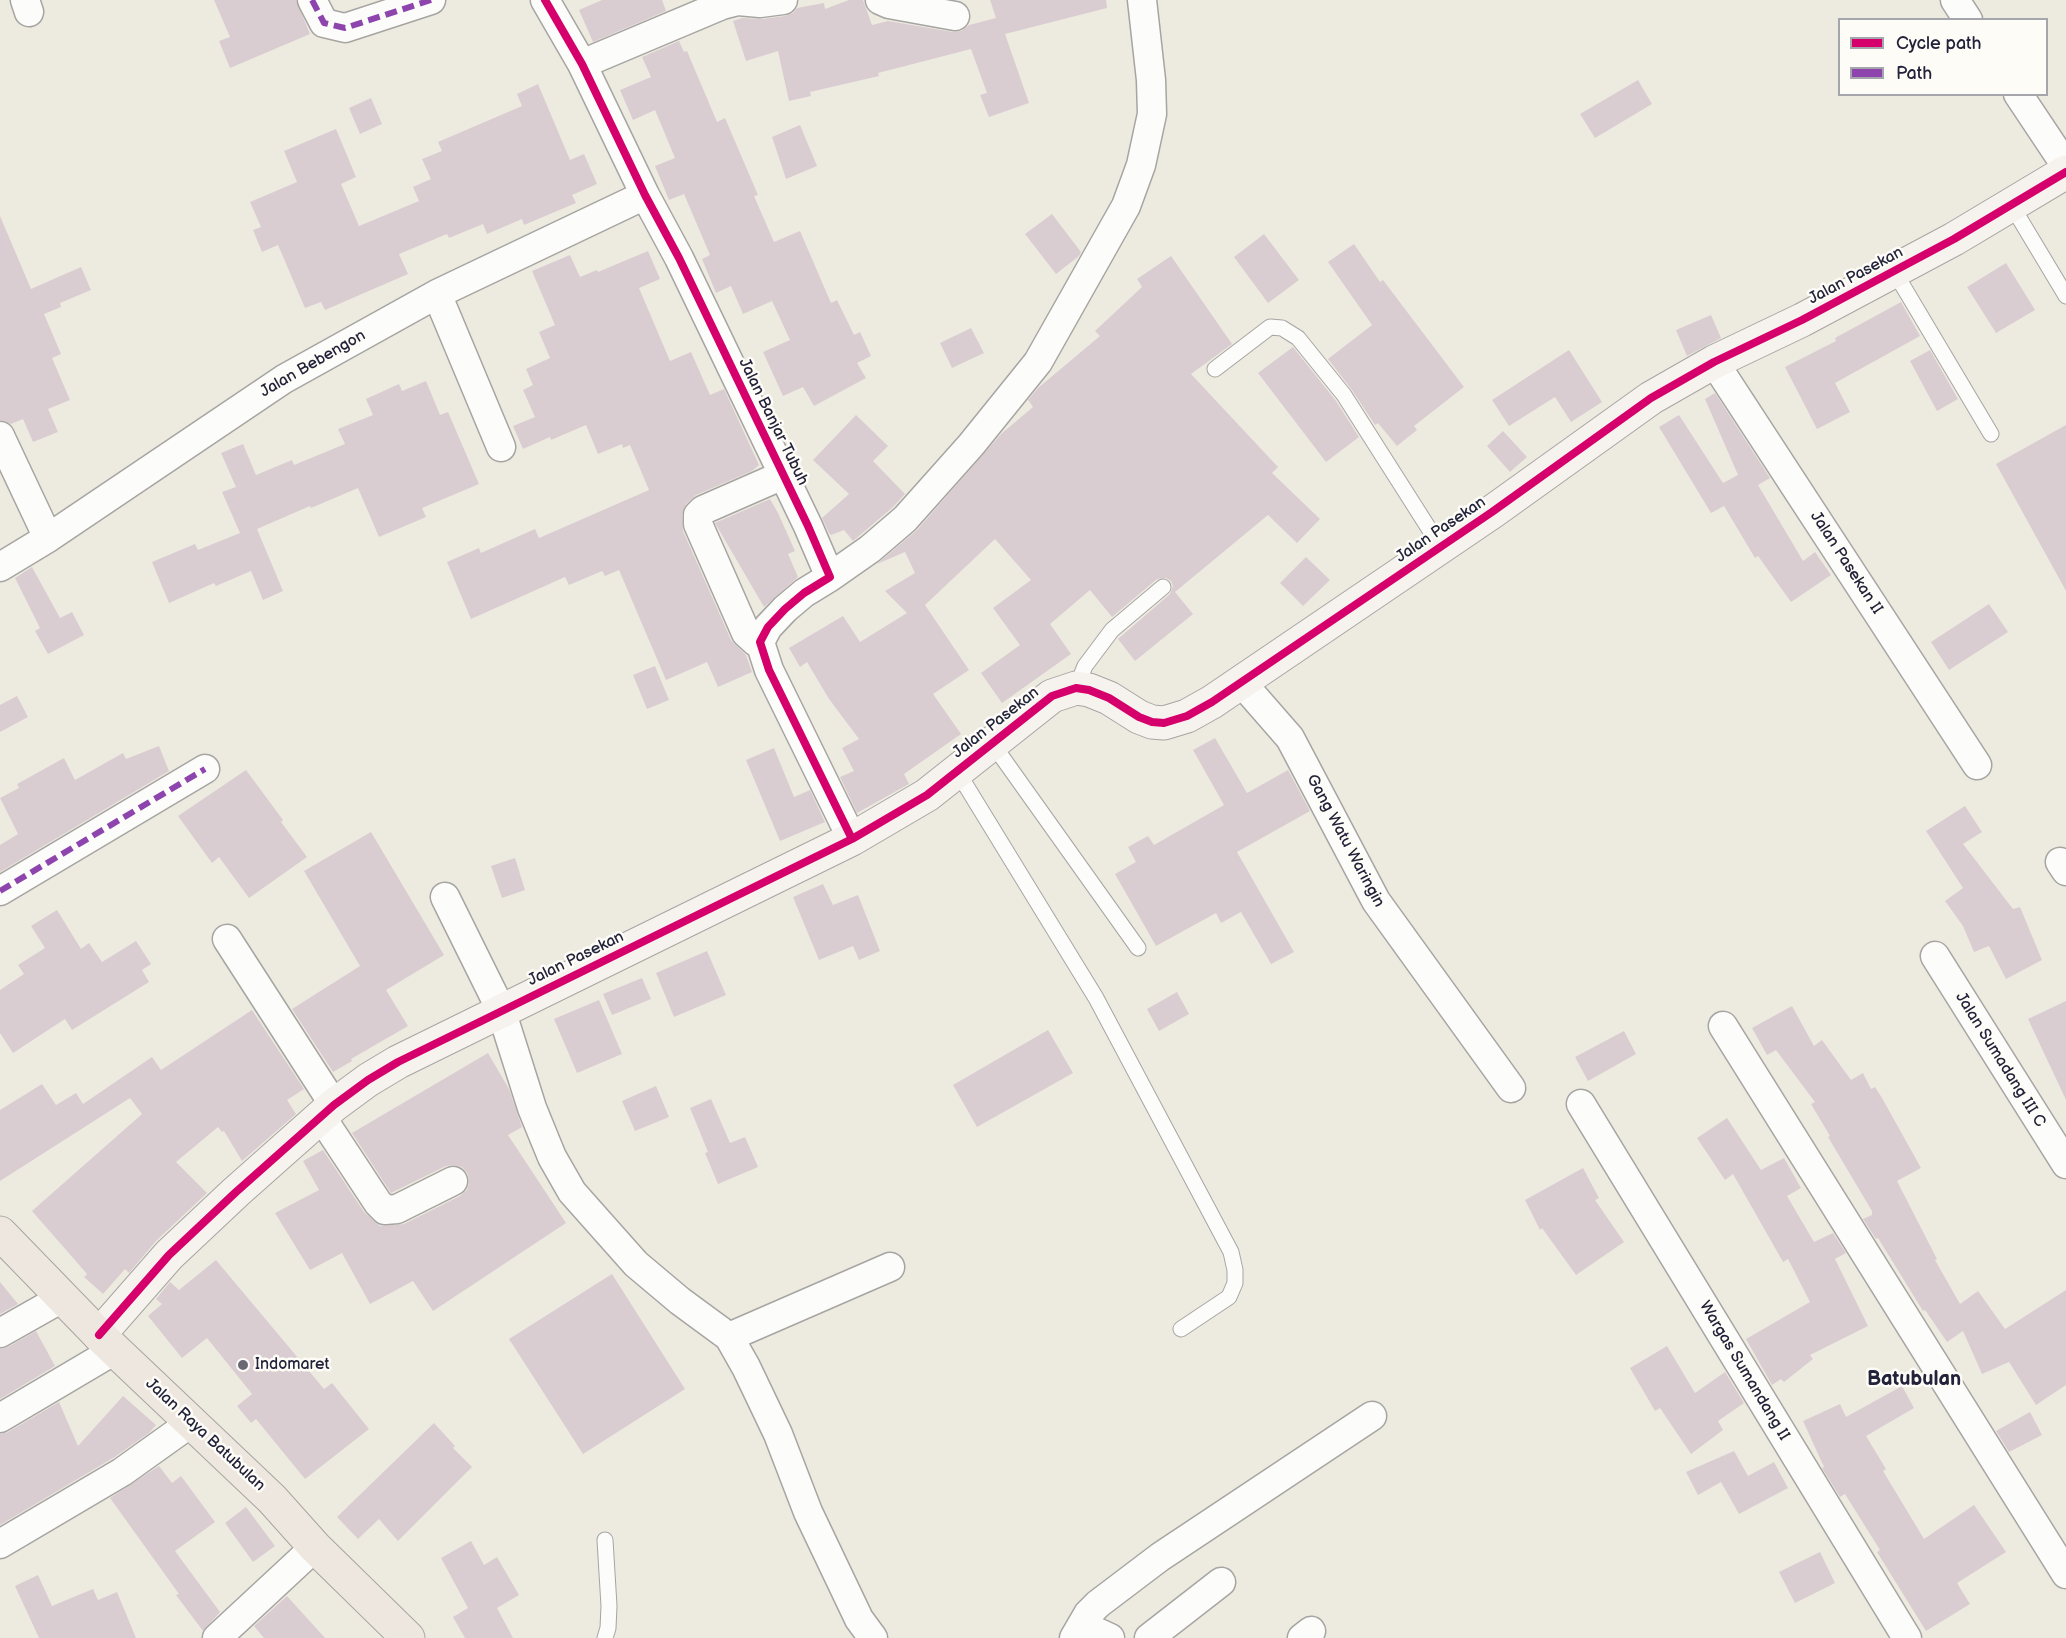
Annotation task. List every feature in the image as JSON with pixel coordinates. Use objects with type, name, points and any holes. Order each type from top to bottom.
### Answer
[{"type":"highway","name":"Jalan Raya Batubulan","points":[[0,1233],[107,1343],[272,1499],[315,1547],[408,1638]]},
{"type":"street","points":[[312,0],[324,23],[345,28],[431,0]]},
{"type":"street","name":"Jalan Banjar Tubuh","points":[[545,0],[582,64],[645,195],[679,258],[748,398],[830,577]]},
{"type":"street","points":[[582,64],[722,5],[738,1],[760,3],[783,0]]},
{"type":"street","points":[[880,0],[889,4],[955,16]]},
{"type":"street","points":[[852,839],[770,670],[760,642],[768,627],[785,609],[804,593],[870,549],[904,519],[971,445],[1038,362],[1126,206],[1141,165],[1152,114],[1151,80],[1142,0]]},
{"type":"street","points":[[1955,0],[1967,18]]},
{"type":"street","points":[[2019,96],[2066,166]]},
{"type":"street","name":"Jalan Pasekan","points":[[107,1343],[169,1255],[328,1111],[368,1080],[398,1062],[852,839],[906,809],[1052,696],[1076,688],[1099,693],[1139,717],[1152,722],[1164,723],[1187,716],[1242,683],[1492,512],[1650,398],[1714,362],[1802,320],[1894,271],[2012,206],[2066,172]]},
{"type":"street","name":"Jalan Bebengon","points":[[0,567],[48,538],[284,379],[437,294],[645,195]]},
{"type":"street","points":[[437,294],[501,447]]},
{"type":"street","name":"Jalan Pasekan II","points":[[1714,362],[1977,765]]},
{"type":"street","points":[[0,436],[48,538]]},
{"type":"street","points":[[760,642],[756,642],[746,633],[698,524],[698,515],[703,510],[783,475]]},
{"type":"street","name":"Gang Watu Waringin","points":[[1242,683],[1290,738],[1376,901],[1511,1088]]},
{"type":"street","points":[[0,891],[205,769]]},
{"type":"street","points":[[445,897],[552,1157],[572,1192],[636,1264],[729,1337],[778,1434],[808,1512],[854,1609],[873,1638]]},
{"type":"street","points":[[227,939],[328,1111],[378,1203],[385,1210],[397,1209],[453,1181]]},
{"type":"street","name":"Jalan Sumadang III C","points":[[1935,956],[2066,1164]]},
{"type":"street","points":[[1723,1026],[2066,1574]]},
{"type":"street","name":"Wargas Sumandang II","points":[[1581,1104],[1907,1638]]},
{"type":"street","points":[[729,1337],[890,1267]]},
{"type":"street","points":[[0,1332],[62,1298]]},
{"type":"street","points":[[0,1418],[107,1343]]},
{"type":"street","points":[[1110,1638],[1078,1631],[1088,1614],[1098,1604],[1160,1557],[1372,1416]]},
{"type":"street","points":[[0,1544],[122,1472],[192,1422]]},
{"type":"street","points":[[217,1638],[315,1547]]},
{"type":"street","points":[[1149,1638],[1221,1582]]},
{"type":"lane","points":[[2012,206],[2066,296]]},
{"type":"lane","points":[[1894,271],[1991,434]]},
{"type":"lane","points":[[1215,369],[1270,327],[1282,328],[1298,338],[1344,395],[1440,546]]},
{"type":"lane","points":[[1076,688],[1085,666],[1112,630],[1163,588]]},
{"type":"lane","points":[[992,743],[1138,948]]},
{"type":"lane","points":[[957,771],[1096,998],[1231,1252],[1235,1283],[1229,1297],[1181,1329]]},
{"type":"lane","points":[[605,1540],[609,1606],[605,1638]]},
{"type":"building","points":[[214,0],[296,0],[310,34],[230,68],[219,41],[230,37]]},
{"type":"building","points":[[602,0],[662,0],[666,11],[593,42],[579,10]]},
{"type":"building","points":[[849,0],[863,0],[872,25],[888,21],[953,32],[996,18],[990,0],[1106,0],[1107,8],[1005,34],[1029,103],[989,117],[980,95],[987,93],[971,49],[878,73],[879,76],[810,92],[811,96],[789,101],[778,51],[746,61],[733,21],[742,18],[762,19],[785,16],[793,13],[797,8],[824,3],[825,9]]},
{"type":"building","points":[[679,41],[684,52],[687,51],[717,122],[725,118],[758,195],[754,196],[774,242],[800,231],[831,303],[837,300],[854,335],[860,332],[871,356],[857,363],[866,378],[814,406],[803,387],[783,396],[763,352],[790,340],[772,301],[743,314],[731,286],[716,293],[702,259],[710,255],[684,194],[669,200],[655,166],[675,158],[655,110],[633,120],[620,90],[651,77],[642,57]]},
{"type":"building","points":[[1638,80],[1652,104],[1595,138],[1580,114]]},
{"type":"building","points":[[538,84],[570,160],[584,154],[597,184],[572,195],[576,203],[524,225],[522,219],[487,234],[483,224],[449,238],[447,234],[399,254],[408,274],[325,310],[321,302],[305,308],[278,245],[262,252],[253,230],[261,227],[250,202],[297,182],[284,151],[336,129],[356,177],[341,184],[359,226],[419,201],[413,187],[431,179],[422,159],[442,151],[438,142],[522,106],[517,94]]},
{"type":"building","points":[[371,98],[382,124],[360,134],[349,108]]},
{"type":"building","points":[[800,125],[817,166],[786,179],[772,137]]},
{"type":"building","points":[[1052,214],[1081,252],[1056,274],[1025,234]]},
{"type":"building","points":[[0,216],[31,289],[81,267],[91,290],[60,303],[61,307],[44,314],[61,354],[52,358],[70,400],[48,409],[58,432],[33,442],[23,419],[11,424],[0,420]]},
{"type":"building","points":[[1264,234],[1299,280],[1268,303],[1234,257]]},
{"type":"building","points":[[1354,244],[1380,282],[1383,280],[1464,387],[1414,426],[1417,430],[1397,446],[1378,423],[1375,425],[1328,359],[1372,325],[1328,262]]},
{"type":"building","points":[[648,251],[660,279],[639,288],[670,361],[691,352],[710,395],[724,389],[759,465],[752,471],[696,495],[686,504],[682,515],[683,531],[731,640],[746,655],[752,672],[718,687],[707,662],[666,680],[619,570],[605,576],[602,571],[569,585],[565,577],[471,619],[447,562],[479,548],[481,553],[535,529],[539,538],[649,490],[630,445],[623,448],[622,444],[598,454],[586,425],[523,449],[513,426],[535,417],[523,390],[533,385],[526,369],[550,358],[539,332],[555,325],[532,271],[570,255],[580,277]]},
{"type":"building","points":[[1171,256],[1232,344],[1191,374],[1278,467],[1272,473],[1320,519],[1297,543],[1268,515],[1175,592],[1193,614],[1135,661],[1118,639],[1170,594],[1173,586],[1171,581],[1166,578],[1157,579],[1112,617],[1090,590],[1050,624],[1071,654],[1002,703],[981,673],[1020,645],[993,608],[1031,580],[995,539],[925,605],[969,670],[933,694],[961,734],[904,774],[909,784],[857,813],[840,777],[854,771],[842,748],[859,739],[829,699],[807,662],[800,667],[789,648],[843,616],[860,642],[907,613],[885,591],[915,573],[905,552],[877,564],[917,530],[1001,434],[1033,407],[1028,400],[1038,388],[1100,336],[1095,331],[1142,287],[1137,279]]},
{"type":"building","points":[[2006,263],[2035,310],[1996,333],[1967,287]]},
{"type":"building","points":[[1901,302],[1920,336],[1835,383],[1850,412],[1817,429],[1785,367],[1836,341],[1835,338]]},
{"type":"building","points":[[1711,315],[1721,338],[1687,356],[1676,330]]},
{"type":"building","points":[[971,328],[984,353],[952,368],[940,343]]},
{"type":"building","points":[[1293,347],[1336,401],[1359,437],[1326,462],[1258,373]]},
{"type":"building","points":[[1569,350],[1602,402],[1571,422],[1555,397],[1509,426],[1492,400]]},
{"type":"building","points":[[1930,350],[1958,399],[1937,411],[1910,361]]},
{"type":"building","points":[[426,381],[440,415],[448,412],[479,484],[422,508],[426,517],[379,537],[358,488],[311,508],[310,506],[257,529],[283,591],[263,600],[251,571],[216,586],[214,583],[169,603],[152,562],[195,544],[198,550],[240,533],[222,492],[236,487],[221,453],[243,444],[256,475],[292,460],[294,465],[345,444],[338,429],[373,415],[366,399],[399,384],[402,391]]},
{"type":"building","points":[[1715,393],[1770,478],[1758,485],[1803,561],[1815,552],[1831,575],[1791,602],[1758,556],[1755,558],[1724,506],[1711,513],[1659,427],[1679,415],[1723,483],[1738,475],[1705,399]]},
{"type":"building","points":[[856,415],[888,446],[873,461],[905,494],[853,541],[844,530],[831,535],[829,533],[822,518],[849,494],[813,460]]},
{"type":"building","points":[[2066,425],[2066,591],[1996,464]]},
{"type":"building","points":[[1503,431],[1527,457],[1510,472],[1487,446]]},
{"type":"building","points":[[770,499],[795,551],[788,554],[798,577],[764,607],[715,523]]},
{"type":"building","points":[[1306,557],[1330,580],[1303,606],[1280,583]]},
{"type":"building","points":[[32,567],[60,618],[72,612],[84,635],[48,654],[35,631],[40,628],[15,578]]},
{"type":"building","points":[[1989,604],[2008,632],[1949,670],[1931,642]]},
{"type":"building","points":[[655,666],[669,700],[647,709],[633,675]]},
{"type":"building","points":[[17,696],[28,717],[0,732],[0,705]]},
{"type":"building","points":[[1215,738],[1247,793],[1288,770],[1310,811],[1237,852],[1294,952],[1271,964],[1241,912],[1221,923],[1216,913],[1156,946],[1115,874],[1136,862],[1128,847],[1148,836],[1154,845],[1224,805],[1193,750]]},
{"type":"building","points":[[159,746],[169,771],[0,872],[0,845],[18,834],[0,798],[19,788],[17,784],[64,758],[75,780],[123,753],[126,759]]},
{"type":"building","points":[[774,748],[794,797],[810,790],[825,822],[780,841],[746,760]]},
{"type":"building","points":[[246,770],[307,857],[249,898],[219,857],[212,863],[178,816]]},
{"type":"building","points":[[1965,806],[1982,832],[1963,844],[2013,909],[2020,907],[2042,960],[2006,979],[1989,946],[1974,952],[1963,926],[1945,901],[1963,888],[1926,831]]},
{"type":"building","points":[[371,832],[444,955],[386,990],[408,1026],[333,1072],[292,1009],[360,966],[304,871]]},
{"type":"building","points":[[515,858],[525,890],[502,898],[491,866]]},
{"type":"building","points":[[823,884],[833,905],[858,895],[880,951],[859,960],[853,946],[819,960],[793,897]]},
{"type":"building","points":[[57,910],[81,949],[89,943],[102,962],[136,941],[151,964],[142,970],[149,982],[72,1030],[65,1019],[13,1053],[0,1033],[0,990],[24,974],[18,965],[45,948],[31,926]]},
{"type":"building","points":[[707,951],[726,995],[674,1017],[656,973]]},
{"type":"building","points":[[642,978],[651,999],[612,1015],[603,994]]},
{"type":"building","points":[[1177,992],[1189,1014],[1159,1031],[1147,1009]]},
{"type":"building","points":[[599,1000],[622,1054],[577,1073],[554,1019]]},
{"type":"building","points":[[2066,1001],[2066,1100],[2028,1019]]},
{"type":"building","points":[[1792,1006],[1814,1046],[1822,1040],[1851,1080],[1863,1073],[1871,1089],[1875,1087],[1882,1098],[1921,1168],[1897,1181],[1937,1259],[1935,1260],[1960,1304],[1978,1291],[2005,1329],[2066,1290],[2066,1385],[2036,1405],[2009,1362],[1982,1374],[1963,1331],[1947,1342],[1925,1310],[1923,1311],[1878,1238],[1876,1239],[1863,1219],[1872,1215],[1872,1211],[1828,1137],[1830,1136],[1811,1104],[1815,1102],[1776,1050],[1767,1055],[1752,1028]]},
{"type":"building","points":[[252,1010],[304,1089],[287,1100],[296,1114],[242,1161],[224,1131],[222,1132],[218,1127],[176,1162],[207,1193],[156,1241],[129,1273],[125,1269],[103,1294],[84,1277],[87,1274],[32,1211],[142,1114],[130,1098],[0,1181],[0,1110],[42,1084],[56,1105],[76,1093],[83,1104],[152,1057],[161,1070]]},
{"type":"building","points":[[1048,1030],[1073,1073],[977,1127],[953,1085]]},
{"type":"building","points":[[1624,1031],[1636,1054],[1588,1081],[1575,1057]]},
{"type":"building","points":[[488,1053],[509,1089],[522,1127],[508,1135],[566,1223],[433,1311],[413,1281],[370,1304],[342,1253],[310,1270],[275,1213],[319,1190],[303,1161],[323,1150],[364,1212],[380,1226],[404,1224],[460,1196],[467,1190],[468,1174],[462,1167],[453,1165],[446,1166],[391,1193],[352,1133]]},
{"type":"building","points":[[656,1086],[669,1117],[635,1131],[622,1101]]},
{"type":"building","points":[[711,1099],[730,1143],[745,1137],[758,1167],[718,1184],[690,1108]]},
{"type":"building","points":[[1727,1118],[1761,1170],[1784,1158],[1801,1188],[1787,1196],[1814,1242],[1833,1233],[1846,1253],[1835,1259],[1868,1326],[1810,1355],[1813,1359],[1784,1382],[1781,1379],[1772,1385],[1746,1339],[1810,1302],[1788,1259],[1783,1262],[1733,1174],[1725,1180],[1697,1138]]},
{"type":"building","points":[[1583,1168],[1599,1198],[1595,1200],[1624,1242],[1576,1275],[1542,1228],[1540,1230],[1525,1200]]},
{"type":"building","points":[[216,1260],[324,1389],[332,1383],[369,1429],[305,1479],[256,1419],[251,1423],[237,1406],[252,1394],[207,1338],[182,1358],[148,1316],[162,1304],[156,1299],[170,1282],[179,1290]]},
{"type":"building","points":[[612,1274],[685,1389],[583,1454],[509,1339]]},
{"type":"building","points":[[0,1282],[18,1304],[0,1314]]},
{"type":"building","points":[[36,1331],[55,1366],[0,1399],[0,1349]]},
{"type":"building","points":[[1667,1346],[1695,1393],[1725,1372],[1744,1403],[1718,1421],[1723,1430],[1691,1454],[1660,1408],[1655,1411],[1630,1368]]},
{"type":"building","points":[[1902,1386],[1914,1408],[1866,1436],[1886,1469],[1883,1471],[1924,1539],[1974,1505],[2006,1552],[1957,1583],[1970,1604],[1926,1631],[1877,1552],[1880,1550],[1845,1494],[1840,1497],[1822,1468],[1824,1467],[1803,1421],[1840,1404],[1846,1417]]},
{"type":"building","points":[[123,1396],[156,1425],[149,1433],[113,1458],[0,1525],[0,1434],[8,1432],[59,1402],[78,1446]]},
{"type":"building","points":[[2030,1412],[2042,1435],[2009,1452],[1996,1431]]},
{"type":"building","points":[[434,1423],[455,1446],[453,1448],[472,1467],[398,1541],[379,1519],[358,1539],[337,1517]]},
{"type":"building","points":[[1734,1451],[1748,1476],[1774,1462],[1788,1488],[1739,1514],[1721,1482],[1698,1495],[1686,1472]]},
{"type":"building","points":[[159,1466],[172,1483],[181,1476],[215,1522],[175,1551],[220,1612],[203,1631],[110,1498]]},
{"type":"building","points":[[246,1507],[275,1546],[253,1562],[225,1523]]},
{"type":"building","points":[[471,1541],[484,1565],[497,1557],[519,1595],[497,1608],[513,1638],[465,1638],[453,1617],[468,1608],[441,1558]]},
{"type":"building","points":[[1820,1552],[1835,1583],[1795,1603],[1779,1572]]},
{"type":"building","points":[[38,1575],[52,1606],[93,1589],[98,1600],[117,1592],[136,1638],[39,1638],[15,1586]]},
{"type":"building","points":[[287,1596],[325,1638],[264,1638],[254,1626]]},
{"type":"marked path","points":[[312,0],[324,23],[345,28],[431,0]]},
{"type":"marked path","points":[[0,891],[205,769]]},
{"type":"cycle path","points":[[545,0],[582,64],[645,195],[679,258],[808,526],[830,577],[804,593],[785,609],[768,627],[760,642],[769,670],[852,839]]},
{"type":"cycle path","points":[[99,1335],[169,1255],[236,1192],[334,1105],[398,1062],[852,839],[927,795],[1052,696],[1076,688],[1089,690],[1109,698],[1139,717],[1152,722],[1164,723],[1187,716],[1212,702],[1492,512],[1651,398],[1714,362],[1802,320],[1954,239],[2066,172]]},
{"type":"place","name":"Indomaret","points":[[243,1365]]},
{"type":"district","name":"Batubulan","points":[[1914,1380]]}]
